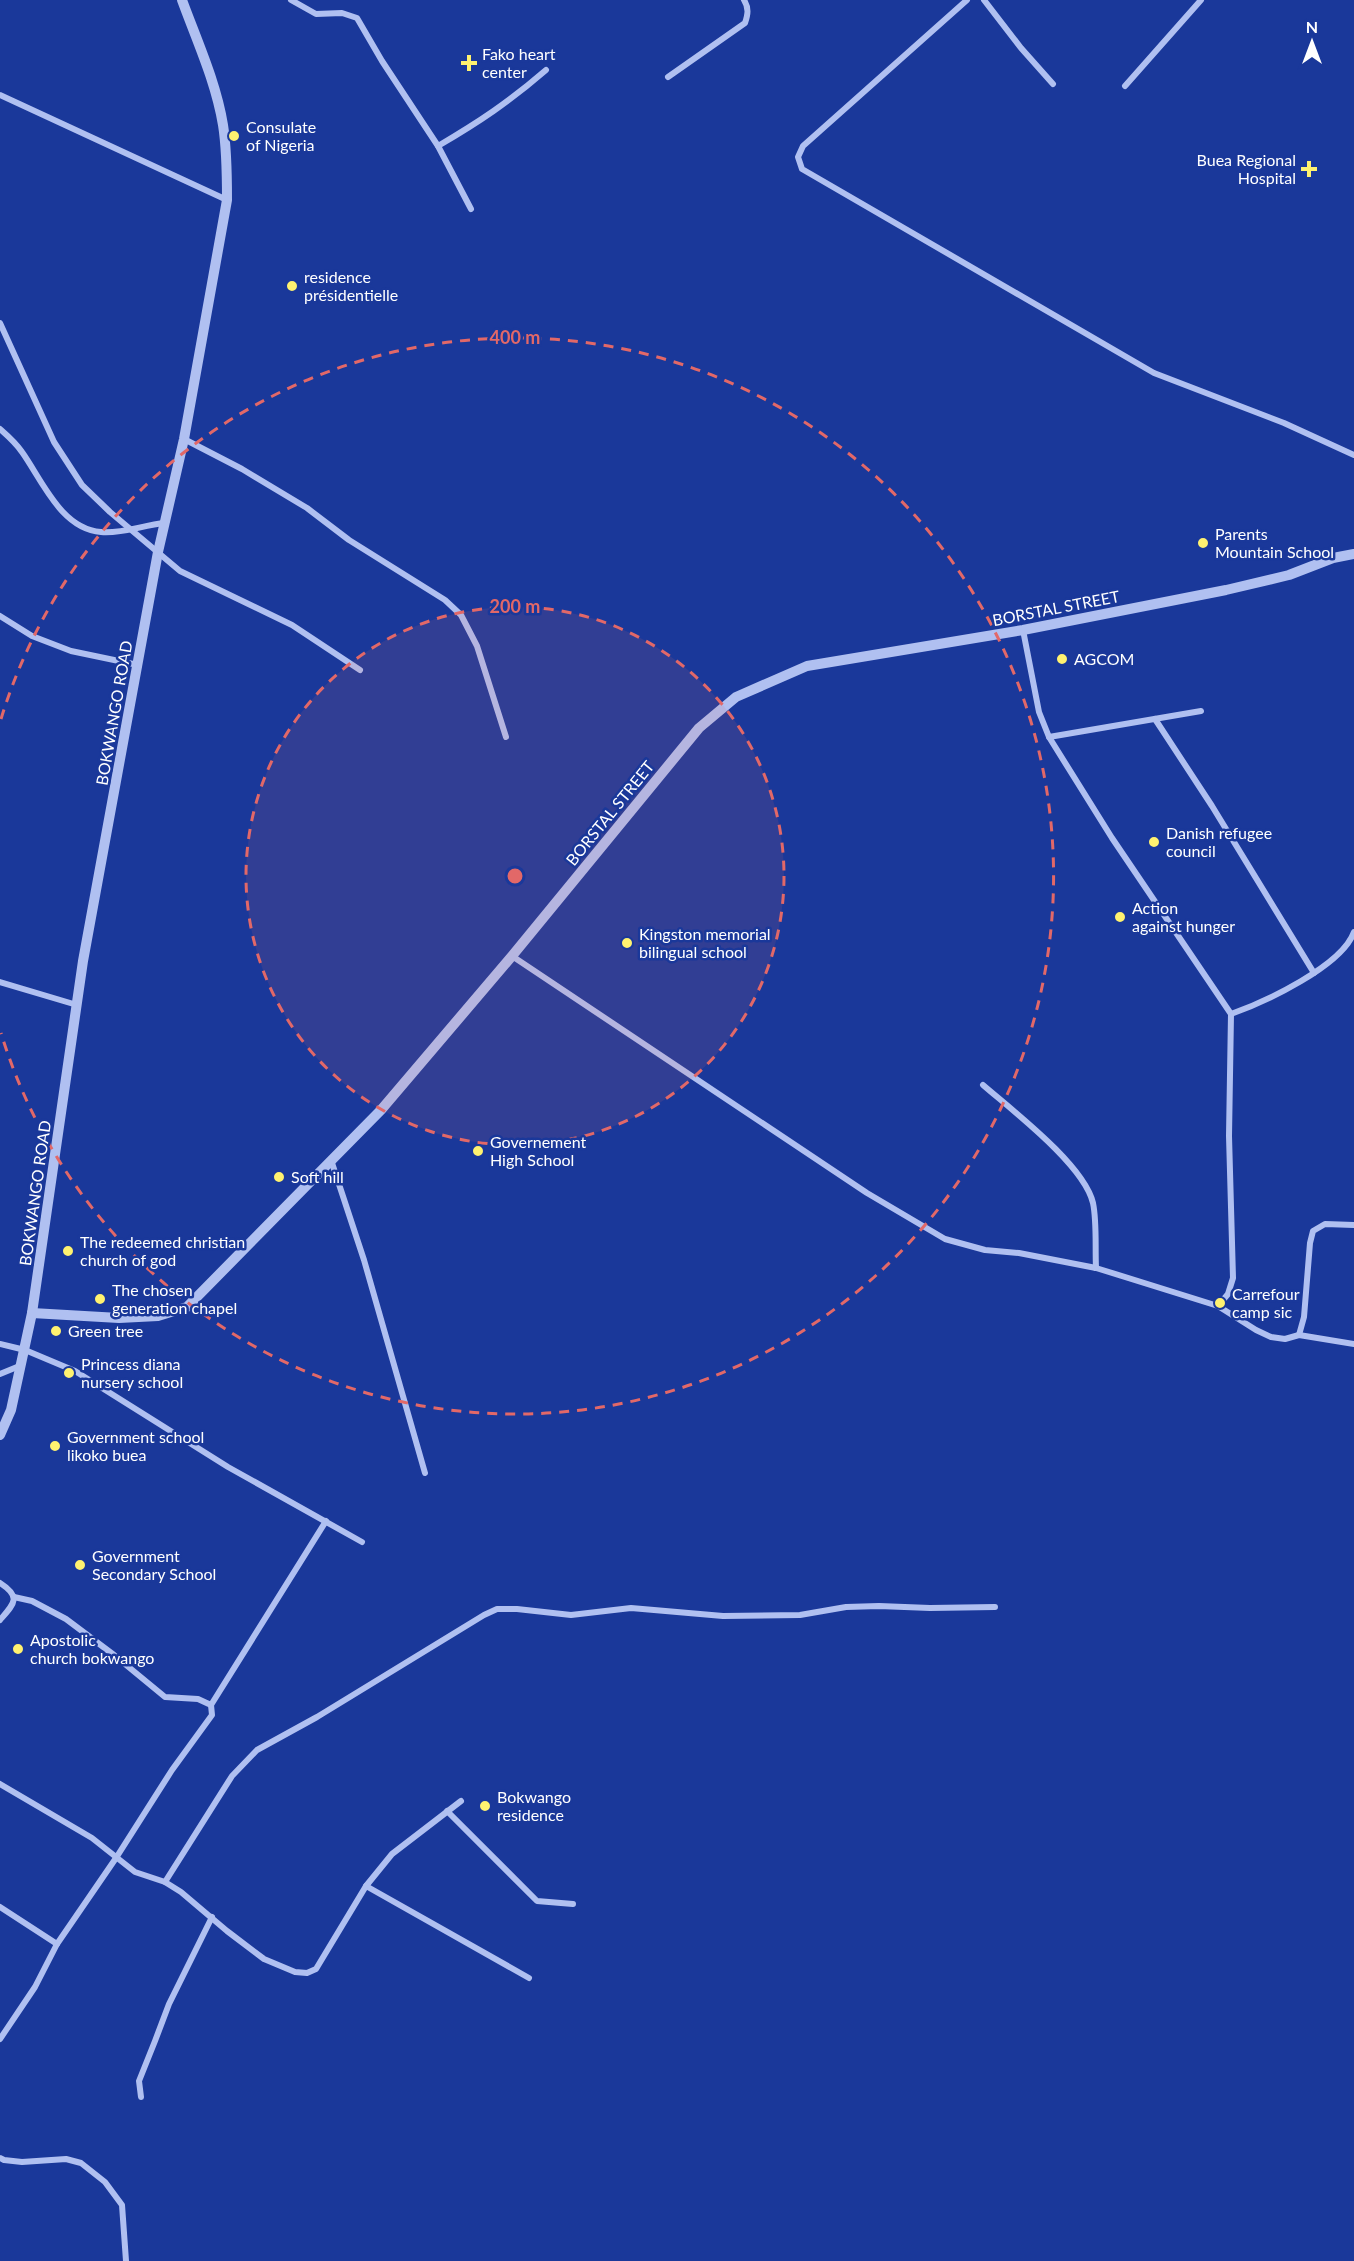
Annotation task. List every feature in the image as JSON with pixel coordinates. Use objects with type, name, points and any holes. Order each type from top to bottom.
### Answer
[{"type":"street","name":"BOKWANGO ROAD","points":[[0,1436],[11,1410],[32,1313],[83,961],[158,552],[184,439],[227,200],[227,165],[223,124],[212,80],[182,0]]},
{"type":"street","points":[[291,0],[316,14],[342,12],[357,18],[382,61],[438,146],[471,209]]},
{"type":"street","points":[[668,77],[745,23],[748,15],[744,0]]},
{"type":"street","points":[[967,0],[803,146],[798,157],[801,169],[1154,373],[1284,423],[1354,455]]},
{"type":"street","points":[[984,0],[1021,48],[1053,84]]},
{"type":"street","points":[[1125,87],[1201,0]]},
{"type":"street","points":[[438,146],[510,101],[546,70]]},
{"type":"street","points":[[0,95],[227,200]]},
{"type":"street","points":[[0,323],[54,442],[82,485],[110,512],[180,571],[292,625],[360,670]]},
{"type":"street","points":[[0,429],[18,445],[56,506],[80,525],[99,532],[132,530],[165,523]]},
{"type":"street","points":[[184,439],[307,508],[349,540],[445,600],[461,615],[477,646],[506,737]]},
{"type":"street","name":"BORSTAL STREET","points":[[32,1313],[119,1318],[158,1316],[187,1307],[381,1110],[512,956],[699,728],[736,697],[807,666],[1023,630],[1226,591],[1289,575],[1333,558],[1354,554]]},
{"type":"street","points":[[0,616],[32,636],[71,651],[138,665]]},
{"type":"street","points":[[1023,630],[1039,712],[1049,737],[1112,838],[1232,1014],[1229,1136],[1233,1278],[1228,1294],[1218,1306]]},
{"type":"street","points":[[1049,737],[1201,711]]},
{"type":"street","points":[[1155,719],[1218,816],[1314,973]]},
{"type":"street","points":[[1232,1014],[1285,992],[1314,973],[1350,944],[1354,932]]},
{"type":"street","points":[[512,956],[867,1193],[945,1239],[985,1250],[1019,1253],[1096,1268],[1218,1306],[1270,1337],[1286,1339],[1299,1335],[1354,1344]]},
{"type":"street","points":[[0,982],[77,1005]]},
{"type":"street","points":[[983,1085],[1031,1126],[1084,1181],[1093,1203],[1096,1268]]},
{"type":"street","points":[[331,1160],[367,1272],[425,1473]]},
{"type":"street","points":[[1299,1335],[1304,1317],[1313,1231],[1325,1224],[1354,1225]]},
{"type":"street","points":[[0,1344],[24,1350],[75,1371],[228,1467],[362,1542]]},
{"type":"street","points":[[0,1374],[22,1365]]},
{"type":"street","points":[[0,2039],[35,1987],[57,1944],[116,1858],[172,1770],[212,1715],[211,1705],[326,1521]]},
{"type":"street","points":[[0,1583],[11,1590],[14,1597],[14,1604],[0,1620]]},
{"type":"street","points":[[14,1597],[32,1600],[66,1619],[114,1655],[158,1693],[175,1698],[198,1699],[211,1705]]},
{"type":"street","points":[[165,1882],[232,1776],[257,1750],[466,1625],[497,1609],[571,1615],[631,1608],[723,1616],[800,1615],[846,1607],[995,1606]]},
{"type":"street","points":[[0,1784],[92,1838],[135,1872],[165,1882],[182,1892],[264,1959],[295,1972],[307,1973],[316,1969],[366,1887],[392,1854],[461,1801]]},
{"type":"street","points":[[447,1811],[537,1901],[573,1904]]},
{"type":"street","points":[[366,1887],[529,1978]]},
{"type":"street","points":[[0,1906],[57,1944]]},
{"type":"street","points":[[141,2097],[139,2081],[169,2004],[212,1917]]},
{"type":"street","points":[[0,2158],[22,2162],[66,2159],[81,2163],[105,2182],[122,2205],[126,2261]]},
{"type":"place","name":"Fako heart center","points":[[469,63]]},
{"type":"place","name":"Consulate of Nigeria","points":[[234,136]]},
{"type":"place","name":"Buea Regional Hospital","points":[[1309,169]]},
{"type":"place","name":"residence présidentielle","points":[[292,286]]},
{"type":"place","name":"Parents Mountain School","points":[[1203,543]]},
{"type":"place","name":"AGCOM","points":[[1062,659]]},
{"type":"place","name":"Danish refugee council","points":[[1154,842]]},
{"type":"place","name":"Action against hunger","points":[[1120,917]]},
{"type":"place","name":"Kingston memorial bilingual school","points":[[627,943]]},
{"type":"place","name":"Governement High School","points":[[478,1151]]},
{"type":"place","name":"Soft hill","points":[[279,1177]]},
{"type":"place","name":"The redeemed christian church of god","points":[[68,1251]]},
{"type":"place","name":"The chosen generation chapel","points":[[100,1299]]},
{"type":"place","name":"Carrefour camp sic","points":[[1220,1303]]},
{"type":"place","name":"Green tree","points":[[56,1331]]},
{"type":"place","name":"Princess diana nursery school","points":[[69,1373]]},
{"type":"place","name":"Government school likoko buea","points":[[55,1446]]},
{"type":"place","name":"Government Secondary School","points":[[80,1565]]},
{"type":"place","name":"Apostolic church bokwango","points":[[18,1649]]},
{"type":"place","name":"Bokwango residence","points":[[485,1806]]}]
